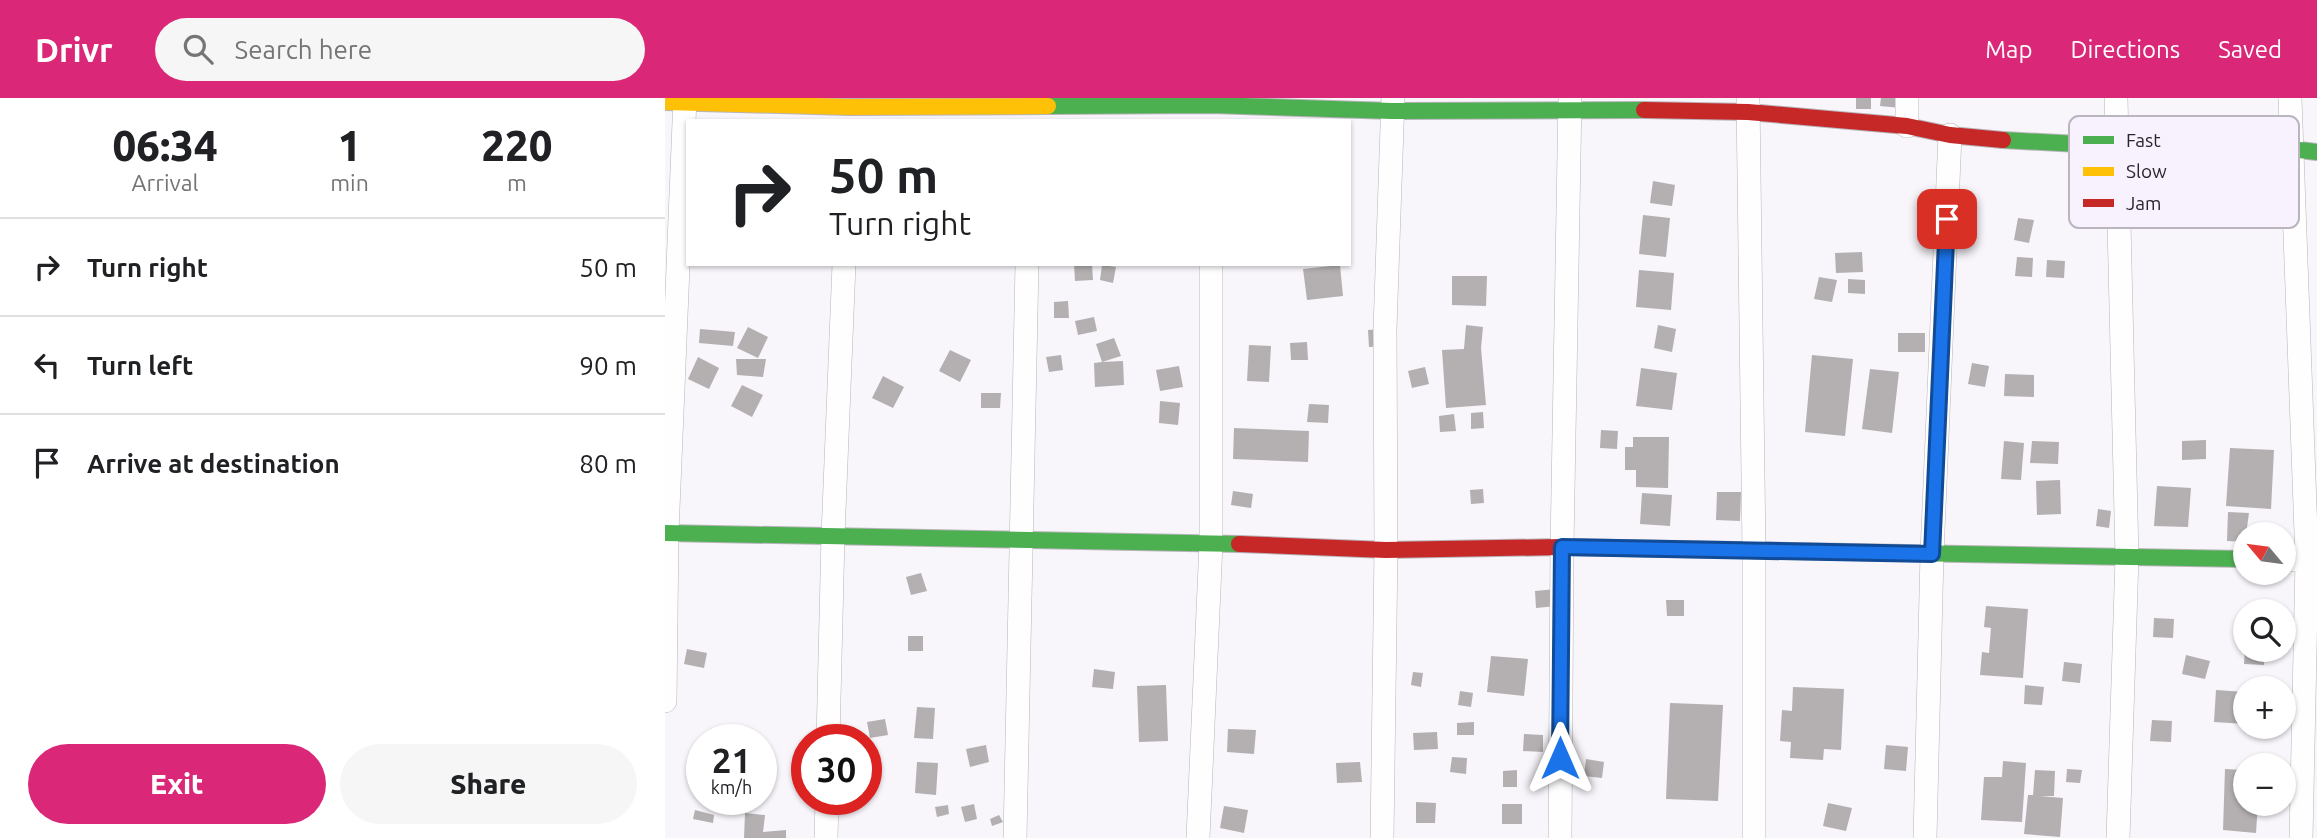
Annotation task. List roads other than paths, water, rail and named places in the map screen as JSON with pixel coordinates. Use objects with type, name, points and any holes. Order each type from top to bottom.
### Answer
[{"type":"street","points":[[1907,98],[1907,126]]},
{"type":"street","points":[[2116,98],[2116,116]]},
{"type":"street","points":[[2290,98],[2290,116]]},
{"type":"street","points":[[665,701],[666,533],[678,101],[850,114],[1031,108],[1748,105],[1907,126],[1950,135],[2069,143]]},
{"type":"street","points":[[1560,838],[1562,547],[1571,104]]},
{"type":"street","points":[[1382,838],[1385,329],[1392,105]]},
{"type":"street","points":[[1748,105],[1754,551],[1754,838]]},
{"type":"street","points":[[1924,838],[1932,554],[1950,135]]},
{"type":"street","points":[[2299,150],[2317,152]]},
{"type":"street","points":[[2118,228],[2127,557],[2118,838]]},
{"type":"street","points":[[2295,228],[2312,560],[2301,838]]},
{"type":"street","points":[[828,724],[844,266]]},
{"type":"street","points":[[1015,838],[1027,266]]},
{"type":"street","points":[[1198,838],[1211,543],[1211,266]]},
{"type":"street","points":[[666,533],[1211,543],[1385,550],[1562,547],[2233,559]]},
{"type":"street","points":[[826,838],[827,815]]}]
